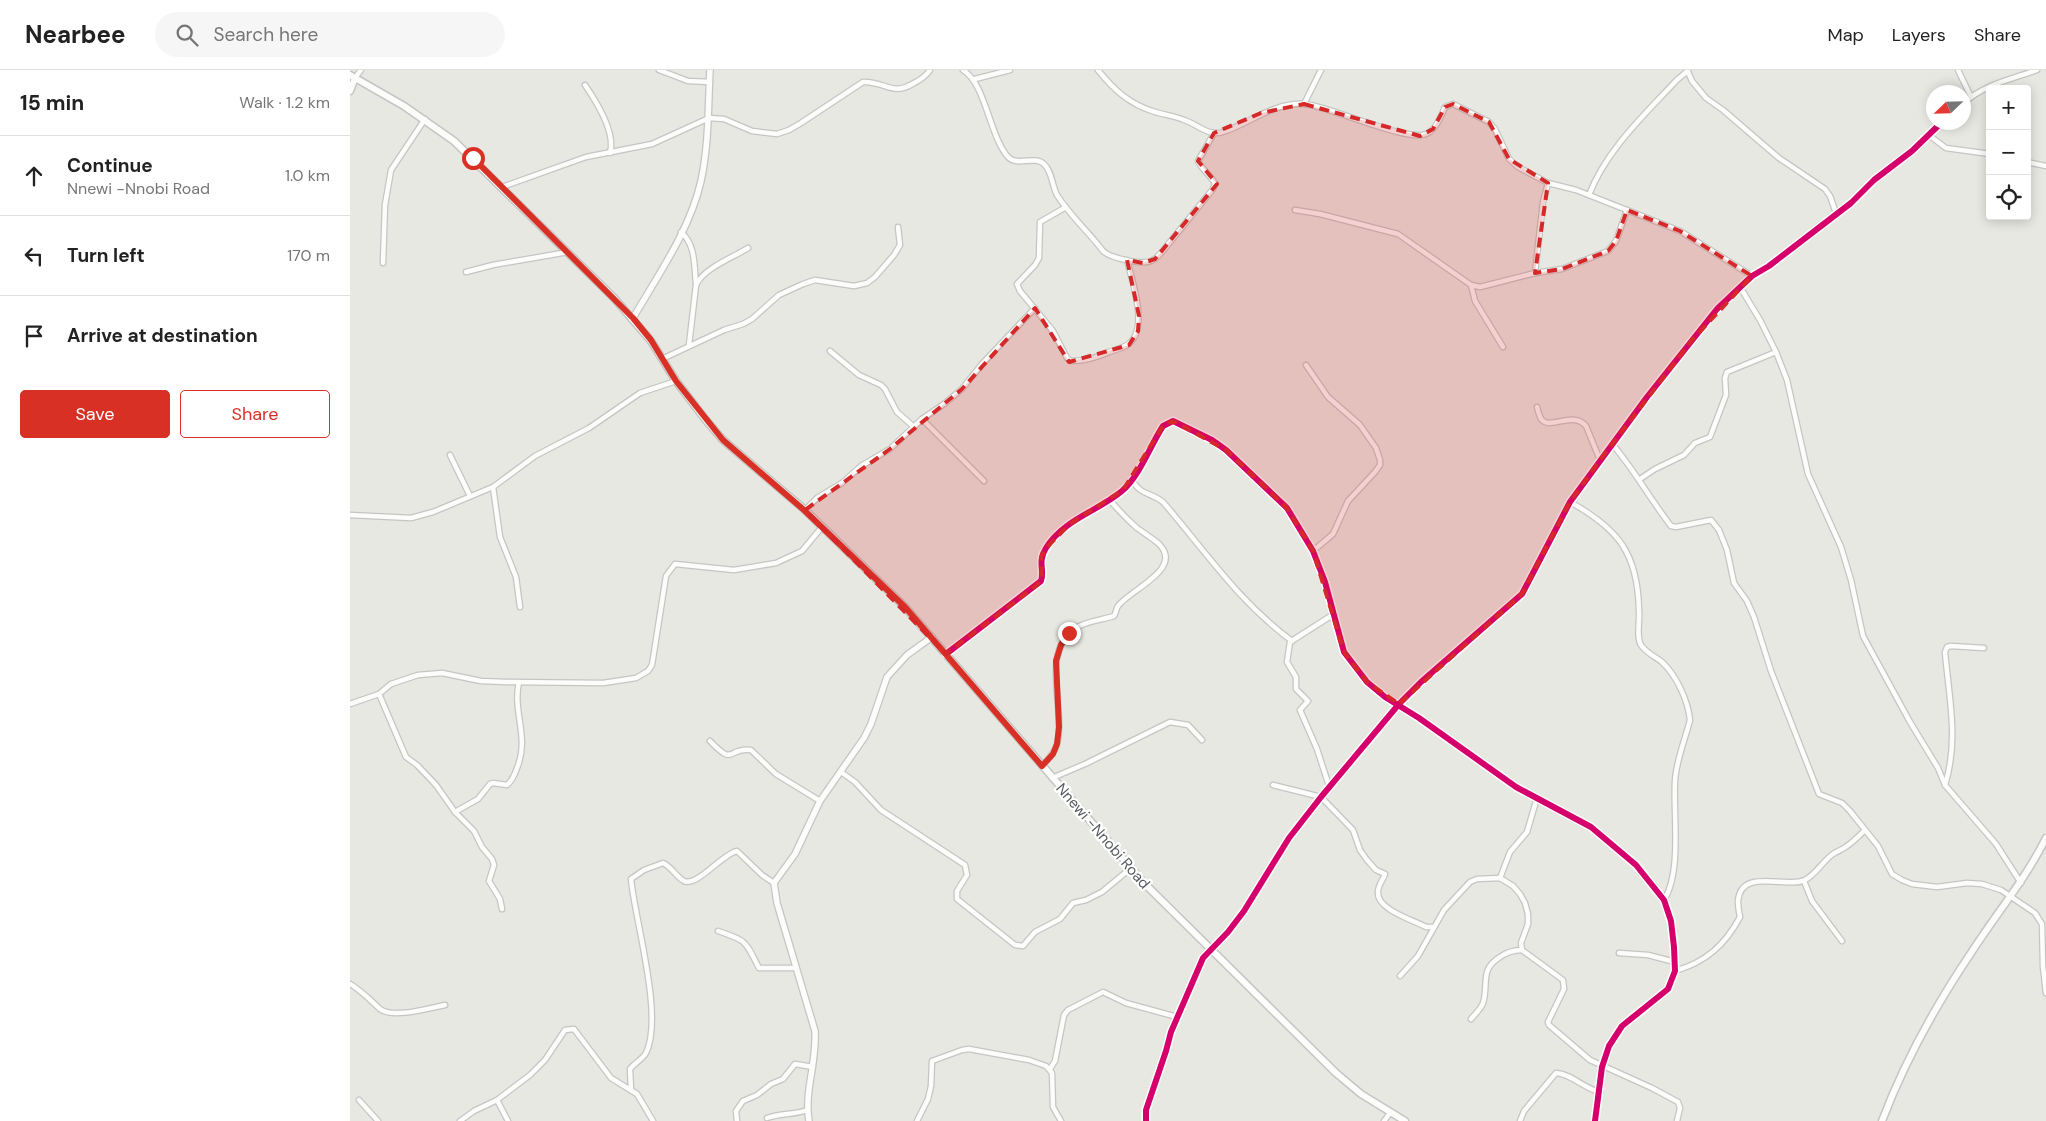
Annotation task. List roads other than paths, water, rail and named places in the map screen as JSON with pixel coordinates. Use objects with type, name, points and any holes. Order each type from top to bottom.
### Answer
[{"type":"main road","points":[[350,91],[353,76]]},
{"type":"main road","name":"Nnewi -Nnobi Road","points":[[353,76],[425,119],[454,141],[568,252],[633,318],[676,381],[723,440],[804,510],[905,607],[1130,868],[1210,950],[1336,1073],[1361,1094],[1405,1121]]},
{"type":"main road","points":[[1882,1121],[1913,1054],[1948,990],[1971,952],[2021,883],[2046,838]]},
{"type":"street","points":[[353,76],[361,70]]},
{"type":"street","points":[[659,70],[688,81],[710,82]]},
{"type":"street","points":[[633,318],[691,212],[700,183],[706,152],[710,70]]},
{"type":"street","points":[[502,187],[586,157],[652,144],[709,118],[724,118],[752,131],[777,134],[801,123],[863,82],[897,90],[904,89],[930,70]]},
{"type":"street","points":[[963,70],[975,79],[994,130],[1008,157],[1018,162],[1036,160],[1043,163],[1047,168],[1055,191],[1066,207],[1107,255],[1143,263],[1155,259],[1214,189],[1215,184],[1213,180],[1200,166],[1198,161],[1203,149],[1214,134],[1261,113],[1304,104],[1420,136],[1428,134],[1433,130],[1445,107],[1452,104],[1489,122],[1495,129],[1509,159],[1518,167],[1548,183],[1588,195],[1680,231],[1752,276]]},
{"type":"street","points":[[975,79],[1010,70]]},
{"type":"street","points":[[1098,70],[1115,91],[1131,102],[1154,112],[1186,120],[1214,134]]},
{"type":"street","points":[[1304,104],[1322,70]]},
{"type":"street","points":[[1958,70],[1965,85]]},
{"type":"street","points":[[1971,97],[1992,86],[2037,70]]},
{"type":"street","points":[[1588,195],[1595,179],[1618,146],[1674,82],[1688,71],[1692,81],[1706,98],[1723,110],[1779,158],[1825,189],[1830,196],[1836,213]]},
{"type":"street","points":[[585,86],[594,97],[606,124],[611,140],[610,153]]},
{"type":"street","points":[[383,263],[386,206],[391,170],[425,119]]},
{"type":"street","points":[[1146,1121],[1146,1110],[1151,1093],[1177,1017],[1203,958],[1228,932],[1244,911],[1289,838],[1321,797],[1399,704],[1428,676],[1522,594],[1570,502],[1692,339],[1740,286],[1851,203],[1874,180],[1935,130]]},
{"type":"street","points":[[1930,136],[1946,148],[1986,153]]},
{"type":"street","points":[[2031,163],[2046,166]]},
{"type":"street","points":[[1535,273],[1542,209],[1548,183]]},
{"type":"street","points":[[1066,207],[1040,222],[1040,258],[1017,284],[1020,291],[1053,331],[1067,358],[1071,361],[1105,354],[1129,345],[1138,331],[1139,316],[1127,260]]},
{"type":"street","points":[[1295,210],[1320,214],[1398,234],[1471,285],[1480,287],[1535,273],[1562,269],[1608,250],[1616,242],[1627,210]]},
{"type":"street","points":[[662,359],[689,345],[743,324],[752,319],[779,295],[803,284],[815,280],[854,286],[867,283],[875,277],[900,245],[898,227]]},
{"type":"street","points":[[681,232],[687,237],[694,258],[696,285],[689,345]]},
{"type":"street","points":[[696,285],[707,271],[748,248]]},
{"type":"street","points":[[466,272],[493,265],[568,252]]},
{"type":"street","points":[[1471,285],[1475,301],[1503,347]]},
{"type":"street","points":[[1740,286],[1776,352],[1792,397],[1808,474],[1841,547],[1851,580],[1863,636],[1946,785],[1996,844],[2021,883]]},
{"type":"street","points":[[804,510],[817,498],[842,483],[861,466],[890,449],[922,419],[962,389],[982,364],[1035,308]]},
{"type":"street","points":[[830,351],[859,374],[881,385],[897,412],[914,427]]},
{"type":"street","points":[[1640,479],[1684,454],[1695,443],[1710,437],[1726,395],[1726,372],[1776,352]]},
{"type":"street","points":[[1306,365],[1328,398],[1365,431],[1376,448],[1380,460],[1380,465],[1375,472],[1348,501],[1333,534],[1314,551]]},
{"type":"street","points":[[350,515],[411,518],[433,512],[493,486],[535,456],[589,428],[640,393],[676,381]]},
{"type":"street","points":[[1536,407],[1542,420],[1547,423],[1572,419],[1578,419],[1582,422],[1586,426],[1600,460]]},
{"type":"street","points":[[922,419],[984,481]]},
{"type":"street","points":[[946,654],[1041,581],[1041,557],[1047,547],[1070,524],[1123,490],[1132,480],[1163,426],[1172,421],[1179,423],[1212,440],[1226,450],[1287,508],[1314,551],[1325,582],[1344,652],[1367,682],[1386,697],[1454,742],[1490,770],[1537,798],[1592,827],[1636,864],[1664,900],[1671,921],[1675,971],[1668,989],[1622,1026],[1609,1046],[1602,1067],[1595,1121]]},
{"type":"street","points":[[1613,445],[1640,479],[1650,499],[1674,527],[1711,520],[1719,530],[1727,550],[1734,583],[1747,601],[1792,727],[1819,794],[1842,804],[1878,846],[1892,874],[1902,880],[1912,884],[1937,887],[1967,883],[1982,884],[2001,890],[2035,913],[2042,924],[2046,993]]},
{"type":"street","points":[[450,455],[470,496]]},
{"type":"street","points":[[1132,480],[1140,491],[1156,496],[1163,502],[1236,591],[1263,618],[1292,641]]},
{"type":"street","points":[[493,486],[500,537],[516,577],[520,607]]},
{"type":"street","points":[[1042,766],[1053,754],[1057,744],[1059,727],[1056,661],[1061,645],[1074,628],[1082,624],[1114,616],[1118,606],[1165,566],[1166,555],[1160,545],[1127,519],[1110,500]]},
{"type":"street","points":[[1570,502],[1590,513],[1616,535],[1623,544],[1632,565],[1639,598],[1639,639],[1642,646],[1664,664],[1674,677],[1689,710],[1690,720],[1675,781],[1672,885],[1664,900]]},
{"type":"street","points":[[350,704],[378,694],[391,684],[402,679],[442,673],[481,681],[519,682],[602,682],[642,676],[652,665],[666,576],[675,564],[734,570],[776,563],[802,551],[822,528]]},
{"type":"street","points":[[1330,786],[1318,749],[1300,710],[1308,701],[1296,689],[1296,677],[1288,662],[1289,647],[1292,641],[1334,614]]},
{"type":"street","points":[[809,1121],[807,1110],[816,1046],[815,1031],[777,903],[774,883],[795,854],[820,801],[872,724],[887,677],[907,655],[932,637]]},
{"type":"street","points":[[1946,785],[1953,758],[1953,742],[1950,687],[1945,652],[1947,647],[1951,646],[1984,648]]},
{"type":"street","points":[[455,812],[478,799],[490,784],[507,785],[513,778],[523,749],[517,691],[519,682]]},
{"type":"street","points":[[378,694],[404,754],[426,773],[455,812],[474,831],[482,847],[492,859],[494,865],[489,881],[500,898],[502,909]]},
{"type":"street","points":[[1052,778],[1085,764],[1170,722],[1188,725],[1202,740]]},
{"type":"street","points":[[710,741],[723,755],[728,756],[746,749],[751,750],[776,774],[820,801]]},
{"type":"street","points":[[841,772],[855,782],[881,810],[965,865],[967,875],[957,891],[957,899],[1015,945],[1023,946],[1036,932],[1060,919],[1073,903],[1086,900],[1102,892],[1130,868]]},
{"type":"street","points":[[1273,785],[1321,797],[1353,830],[1360,850],[1371,865],[1376,870],[1385,874],[1378,890],[1378,896],[1383,906],[1426,927],[1433,927]]},
{"type":"street","points":[[1500,878],[1510,852],[1527,832],[1537,798]]},
{"type":"street","points":[[1675,971],[1696,964],[1718,946],[1740,917],[1738,901],[1746,887],[1754,882],[1798,883],[1804,881],[1834,853],[1847,846],[1864,831]]},
{"type":"street","points":[[631,1090],[630,1069],[646,1054],[652,1030],[648,986],[632,879],[644,870],[664,863],[684,881],[689,881],[713,868],[722,858],[737,851],[762,875],[774,883]]},
{"type":"street","points":[[1400,976],[1418,956],[1444,910],[1470,882],[1476,880],[1500,878],[1513,886],[1525,903],[1528,924],[1521,943],[1522,950]]},
{"type":"street","points":[[1804,881],[1812,901],[1842,941]]},
{"type":"street","points":[[718,931],[743,942],[750,948],[762,970],[796,968]]},
{"type":"street","points":[[1471,1019],[1482,1005],[1486,973],[1490,963],[1514,950],[1522,950],[1564,980],[1564,989],[1548,1022],[1549,1025],[1590,1060],[1678,1102],[1680,1108],[1677,1121]]},
{"type":"street","points":[[1618,953],[1648,955],[1675,962]]},
{"type":"street","points":[[350,984],[360,990],[381,1010],[388,1012],[399,1013],[445,1005]]},
{"type":"street","points":[[1050,1069],[1055,1061],[1064,1015],[1068,1010],[1103,992],[1126,1003],[1177,1017]]},
{"type":"street","points":[[460,1121],[474,1111],[510,1092],[545,1060],[565,1030],[571,1028],[585,1041],[611,1078],[642,1099],[653,1121]]},
{"type":"street","points":[[917,1121],[928,1099],[931,1086],[931,1064],[936,1059],[970,1049],[1029,1060],[1050,1069],[1052,1073],[1052,1103],[1061,1121]]},
{"type":"street","points":[[737,1121],[736,1111],[743,1101],[783,1079],[792,1066],[795,1064],[813,1067]]},
{"type":"street","points":[[1520,1121],[1524,1112],[1556,1073],[1563,1074],[1591,1090],[1600,1092]]},
{"type":"street","points":[[359,1100],[378,1121]]},
{"type":"street","points":[[497,1100],[508,1121]]},
{"type":"street","points":[[767,1118],[784,1113],[799,1113],[807,1110]]},
{"type":"street","points":[[1384,1121],[1390,1113]]}]
